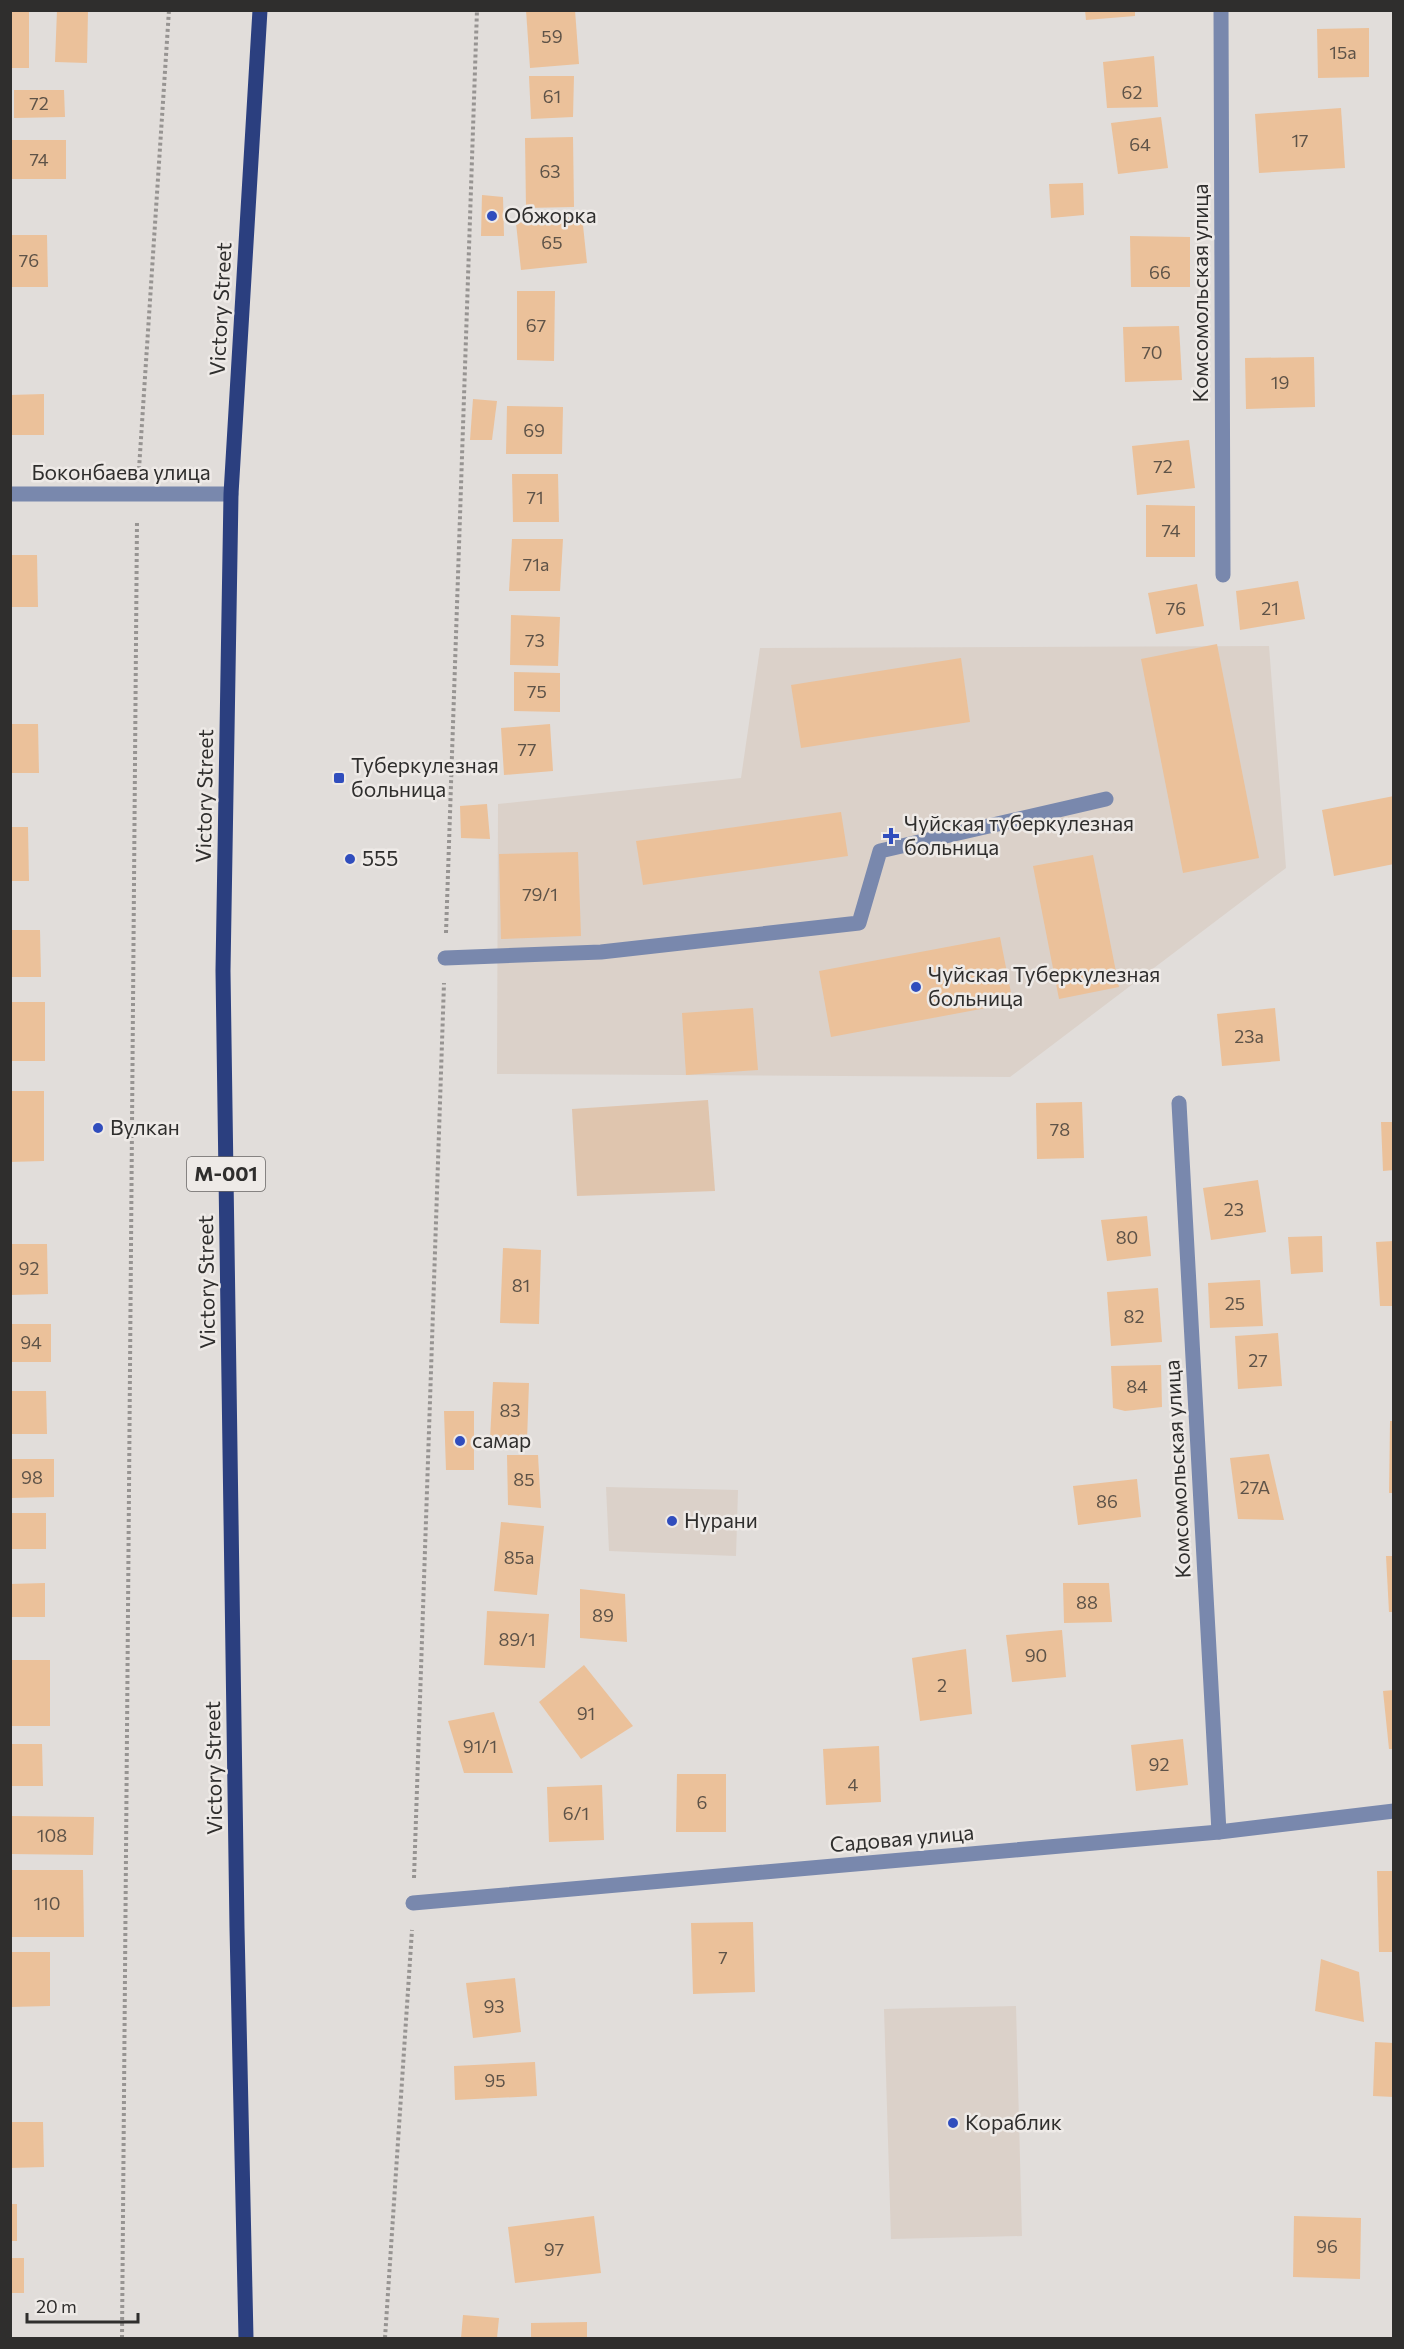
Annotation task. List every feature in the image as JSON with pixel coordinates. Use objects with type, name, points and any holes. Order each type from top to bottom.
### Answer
[{"type":"main road","name":"Victory Street","points":[[246,2338],[223,971],[231,494],[260,10]]},
{"type":"street","name":"Комсомольская улица","points":[[1221,10],[1223,575]]},
{"type":"street","name":"Боконбаева улица","points":[[10,494],[137,492],[231,494]]},
{"type":"street","points":[[445,958],[601,952],[859,923],[880,851],[1106,799]]},
{"type":"street","name":"Комсомольская улица","points":[[1179,1103],[1220,1832]]},
{"type":"street","name":"Садовая улица","points":[[413,1903],[1220,1832],[1394,1811]]},
{"type":"path","points":[[122,2338],[137,492],[169,10]]},
{"type":"path","points":[[386,2338],[413,1903],[477,10]]},
{"type":"shaded area","name":"Чуйская туберкулезная больница","points":[[1269,646],[1286,868],[1010,1077],[497,1074],[498,804],[741,778],[760,648]]},
{"type":"shaded area","points":[[708,1100],[715,1191],[577,1196],[572,1109]]},
{"type":"shaded area","name":"Нурани","points":[[606,1487],[738,1490],[736,1556],[609,1551]]},
{"type":"shaded area","name":"Кораблик","points":[[1016,2006],[1022,2236],[891,2239],[884,2009]]},
{"type":"building","points":[[10,10],[29,10],[29,68],[10,68]]},
{"type":"building","points":[[57,10],[88,10],[87,63],[55,62]]},
{"type":"building","points":[[526,10],[575,10],[579,64],[530,68]]},
{"type":"building","points":[[1085,10],[1135,10],[1135,16],[1086,20]]},
{"type":"building","points":[[1369,28],[1369,77],[1318,78],[1317,29]]},
{"type":"building","points":[[1154,56],[1158,107],[1107,108],[1103,62]]},
{"type":"building","points":[[529,76],[574,76],[573,117],[531,119]]},
{"type":"building","points":[[14,90],[64,90],[65,117],[14,118]]},
{"type":"building","points":[[1341,108],[1345,168],[1259,173],[1255,114]]},
{"type":"building","points":[[1161,117],[1168,168],[1118,174],[1111,123]]},
{"type":"building","points":[[573,137],[574,207],[526,208],[525,138]]},
{"type":"building","points":[[11,140],[66,140],[66,179],[12,179]]},
{"type":"building","points":[[1083,183],[1084,215],[1051,218],[1049,184]]},
{"type":"building","name":"Обжорка","points":[[482,195],[503,197],[504,236],[481,236]]},
{"type":"building","points":[[582,216],[587,263],[521,270],[516,223]]},
{"type":"building","points":[[10,235],[47,235],[48,287],[10,287]]},
{"type":"building","points":[[1130,236],[1190,237],[1190,287],[1131,287]]},
{"type":"building","points":[[517,291],[555,291],[554,361],[517,360]]},
{"type":"building","points":[[1179,326],[1182,380],[1125,382],[1123,327]]},
{"type":"building","points":[[1314,357],[1315,407],[1246,409],[1245,358]]},
{"type":"building","points":[[44,394],[44,435],[10,435],[10,395]]},
{"type":"building","points":[[473,399],[497,401],[492,440],[470,440]]},
{"type":"building","points":[[507,406],[563,407],[562,454],[506,454]]},
{"type":"building","points":[[1189,440],[1195,488],[1137,495],[1132,446]]},
{"type":"building","points":[[512,474],[558,474],[559,522],[513,522]]},
{"type":"building","points":[[1146,505],[1195,506],[1195,557],[1146,557]]},
{"type":"building","points":[[512,539],[563,539],[560,591],[509,591]]},
{"type":"building","points":[[10,555],[37,555],[38,607],[10,607]]},
{"type":"building","points":[[1298,581],[1305,619],[1240,630],[1236,591]]},
{"type":"building","points":[[1197,584],[1204,626],[1156,634],[1148,593]]},
{"type":"building","points":[[511,615],[560,617],[558,666],[510,665]]},
{"type":"building","points":[[1217,644],[1259,858],[1183,873],[1141,659]]},
{"type":"building","points":[[961,658],[970,722],[801,748],[791,685]]},
{"type":"building","points":[[514,672],[560,673],[560,712],[514,711]]},
{"type":"building","points":[[10,724],[38,724],[39,773],[10,773]]},
{"type":"building","points":[[550,724],[553,771],[504,775],[501,728]]},
{"type":"building","points":[[1394,796],[1394,864],[1334,876],[1322,810]]},
{"type":"building","points":[[487,804],[490,839],[461,838],[460,806]]},
{"type":"building","name":"Чуйская Туберкулезная больница","points":[[841,812],[848,856],[643,885],[636,841]]},
{"type":"building","points":[[10,827],[28,827],[29,881],[10,881]]},
{"type":"building","points":[[578,852],[581,936],[501,939],[499,854]]},
{"type":"building","name":"Чуйская Туберкулезная больница","points":[[1093,855],[1119,987],[1059,999],[1033,866]]},
{"type":"building","points":[[10,930],[40,930],[41,977],[10,977]]},
{"type":"building","name":"Чуйская Туберкулезная больница","points":[[1000,937],[1013,1003],[831,1037],[819,971]]},
{"type":"building","points":[[10,1002],[45,1002],[45,1061],[10,1061]]},
{"type":"building","points":[[753,1008],[758,1070],[686,1075],[682,1013]]},
{"type":"building","points":[[1275,1008],[1280,1061],[1222,1066],[1217,1014]]},
{"type":"building","points":[[10,1091],[44,1091],[44,1161],[10,1162]]},
{"type":"building","points":[[1082,1102],[1084,1158],[1037,1159],[1036,1103]]},
{"type":"building","points":[[1381,1122],[1394,1122],[1394,1170],[1383,1171]]},
{"type":"building","points":[[1258,1180],[1266,1232],[1211,1240],[1203,1188]]},
{"type":"building","points":[[1147,1216],[1151,1256],[1107,1261],[1101,1220]]},
{"type":"building","points":[[1322,1236],[1323,1272],[1291,1274],[1288,1237]]},
{"type":"building","points":[[1394,1241],[1394,1306],[1380,1306],[1376,1242]]},
{"type":"building","points":[[10,1244],[47,1244],[48,1294],[10,1295]]},
{"type":"building","points":[[503,1248],[541,1250],[539,1324],[500,1323]]},
{"type":"building","points":[[1260,1280],[1263,1326],[1210,1328],[1208,1283]]},
{"type":"building","points":[[1158,1288],[1162,1342],[1111,1346],[1107,1292]]},
{"type":"building","points":[[10,1324],[51,1324],[51,1362],[10,1362]]},
{"type":"building","points":[[1278,1333],[1282,1386],[1238,1389],[1235,1336]]},
{"type":"building","points":[[1161,1365],[1162,1407],[1125,1411],[1113,1408],[1111,1366]]},
{"type":"building","points":[[493,1382],[529,1383],[527,1441],[490,1439]]},
{"type":"building","points":[[10,1391],[46,1391],[47,1434],[10,1434]]},
{"type":"building","name":"самар","points":[[444,1411],[474,1411],[474,1470],[446,1470]]},
{"type":"building","points":[[1390,1421],[1394,1421],[1394,1493],[1389,1493]]},
{"type":"building","points":[[1269,1454],[1284,1520],[1238,1519],[1230,1458]]},
{"type":"building","points":[[507,1455],[538,1455],[541,1508],[508,1505]]},
{"type":"building","points":[[10,1459],[54,1459],[54,1497],[10,1498]]},
{"type":"building","points":[[1137,1479],[1141,1517],[1078,1525],[1073,1486]]},
{"type":"building","points":[[10,1513],[46,1513],[46,1549],[10,1549]]},
{"type":"building","points":[[501,1522],[544,1526],[537,1595],[494,1591]]},
{"type":"building","points":[[1386,1556],[1394,1556],[1394,1612],[1389,1612]]},
{"type":"building","points":[[45,1583],[45,1617],[10,1617],[10,1584]]},
{"type":"building","points":[[1063,1583],[1109,1583],[1112,1622],[1064,1623]]},
{"type":"building","points":[[580,1589],[625,1594],[627,1642],[580,1638]]},
{"type":"building","points":[[487,1611],[549,1614],[545,1668],[484,1665]]},
{"type":"building","points":[[1062,1630],[1066,1677],[1012,1682],[1006,1635]]},
{"type":"building","points":[[966,1649],[972,1714],[920,1721],[912,1658]]},
{"type":"building","points":[[10,1660],[50,1660],[50,1726],[10,1726]]},
{"type":"building","points":[[584,1665],[633,1726],[581,1759],[539,1702]]},
{"type":"building","points":[[1394,1690],[1394,1749],[1389,1749],[1383,1691]]},
{"type":"building","points":[[494,1712],[513,1773],[464,1773],[448,1721]]},
{"type":"building","points":[[1183,1739],[1188,1785],[1136,1791],[1131,1745]]},
{"type":"building","points":[[10,1744],[42,1744],[43,1786],[10,1786]]},
{"type":"building","points":[[879,1746],[881,1802],[826,1805],[823,1749]]},
{"type":"building","points":[[677,1774],[726,1774],[726,1832],[676,1832]]},
{"type":"building","points":[[602,1785],[604,1840],[549,1842],[547,1787]]},
{"type":"building","points":[[10,1816],[94,1817],[93,1855],[10,1854]]},
{"type":"building","points":[[10,1870],[83,1870],[84,1937],[10,1937]]},
{"type":"building","points":[[1377,1871],[1394,1871],[1394,1952],[1379,1952]]},
{"type":"building","points":[[753,1922],[755,1992],[693,1994],[691,1923]]},
{"type":"building","points":[[10,1952],[50,1952],[50,2006],[10,2007]]},
{"type":"building","points":[[1321,1959],[1359,1972],[1364,2022],[1315,2011]]},
{"type":"building","points":[[515,1978],[521,2032],[473,2038],[466,1983]]},
{"type":"building","points":[[1375,2042],[1394,2043],[1394,2097],[1373,2096]]},
{"type":"building","points":[[535,2062],[537,2096],[455,2100],[454,2066]]},
{"type":"building","points":[[10,2122],[43,2122],[44,2167],[10,2168]]},
{"type":"building","points":[[10,2204],[17,2204],[17,2241],[10,2241]]},
{"type":"building","points":[[594,2216],[601,2273],[515,2283],[508,2227]]},
{"type":"building","points":[[1294,2216],[1361,2218],[1360,2279],[1293,2277]]},
{"type":"building","points":[[10,2258],[24,2258],[24,2293],[10,2293]]},
{"type":"building","points":[[463,2315],[499,2318],[497,2338],[461,2338]]},
{"type":"building","points":[[587,2322],[587,2338],[531,2338],[531,2323]]},
{"type":"place","name":"Обжорка","points":[[492,216]]},
{"type":"place","name":"Туберкулезная больница","points":[[339,778]]},
{"type":"place","name":"Чуйская туберкулезная больница","points":[[891,836]]},
{"type":"place","name":"555","points":[[350,859]]},
{"type":"place","name":"Чуйская Туберкулезная больница","points":[[916,987]]},
{"type":"place","name":"Вулкан","points":[[98,1128]]},
{"type":"place","name":"самар","points":[[460,1441]]},
{"type":"place","name":"Нурани","points":[[672,1521]]},
{"type":"place","name":"Кораблик","points":[[953,2123]]}]
